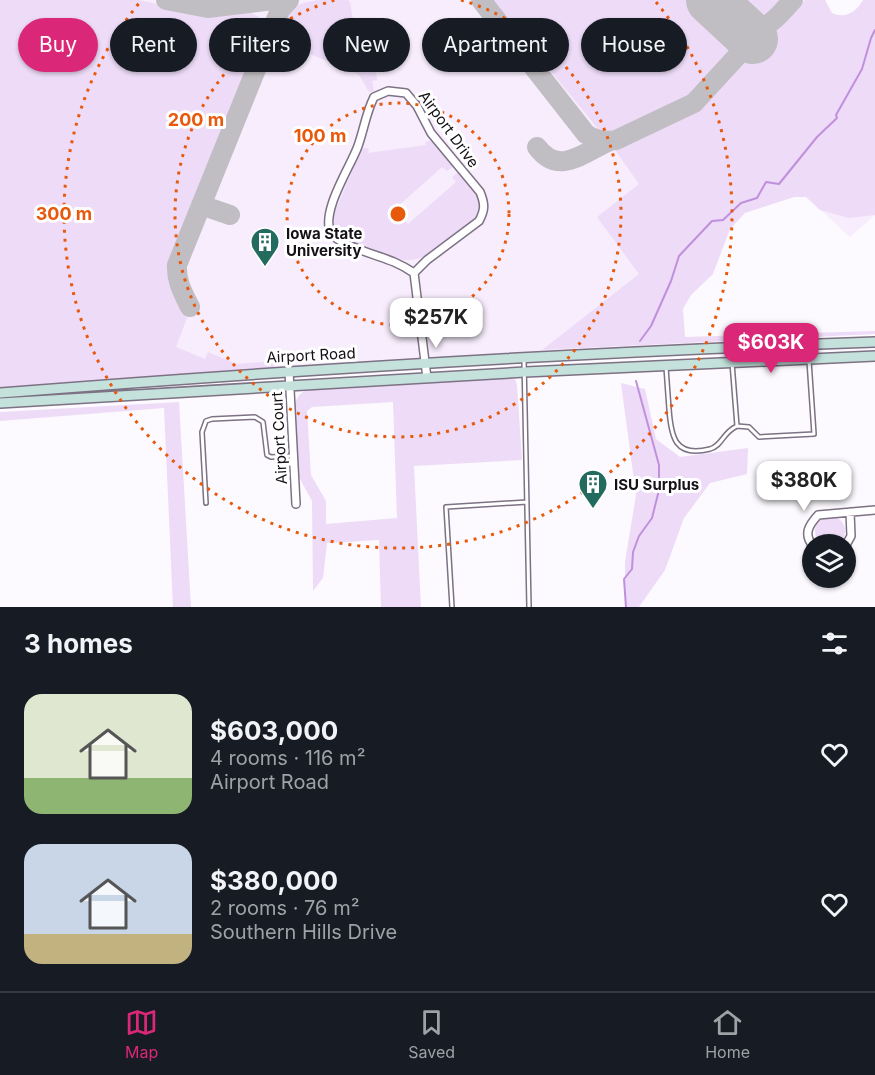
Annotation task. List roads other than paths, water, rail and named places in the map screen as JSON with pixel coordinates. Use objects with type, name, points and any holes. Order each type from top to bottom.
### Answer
[{"type":"main road","name":"Airport Road","points":[[0,393],[426,363],[875,342]]},
{"type":"main road","name":"Airport Road","points":[[0,402],[525,372],[875,356]]},
{"type":"street","name":"Airport Drive","points":[[388,91],[406,93],[417,106],[431,133],[480,192],[484,202],[483,213],[479,221],[427,260],[414,273],[397,263],[339,240],[331,233],[328,219],[358,146],[367,111],[374,97],[388,91]]},
{"type":"street","points":[[414,273],[426,378]]},
{"type":"street","name":"Airport Court","points":[[289,371],[296,504]]},
{"type":"street","points":[[808,534],[810,524],[818,515],[875,510]]},
{"type":"street","points":[[850,512],[851,534]]},
{"type":"lane","points":[[666,365],[671,432],[676,444],[688,450],[711,449],[721,443],[727,430],[737,426],[749,427],[759,437],[814,434],[808,344]]},
{"type":"lane","points":[[731,347],[737,426]]},
{"type":"lane","points":[[524,358],[529,607]]},
{"type":"lane","points":[[206,503],[202,432],[206,421],[212,418],[255,417],[260,419],[263,422],[267,455],[271,458],[293,456]]},
{"type":"lane","points":[[452,607],[446,507],[527,502]]},
{"type":"waterway","points":[[640,341],[651,326],[671,281],[679,256],[712,221],[723,220],[741,203],[757,198],[766,182],[779,184],[817,137],[837,118],[836,115],[862,69],[875,30]]},
{"type":"waterway","points":[[626,607],[624,579],[632,569],[633,552],[639,536],[652,518],[659,490],[659,465],[636,381]]},
{"type":"place","name":"Iowa State University","points":[[265,268]]},
{"type":"place","name":"ISU Surplus","points":[[593,510]]}]
